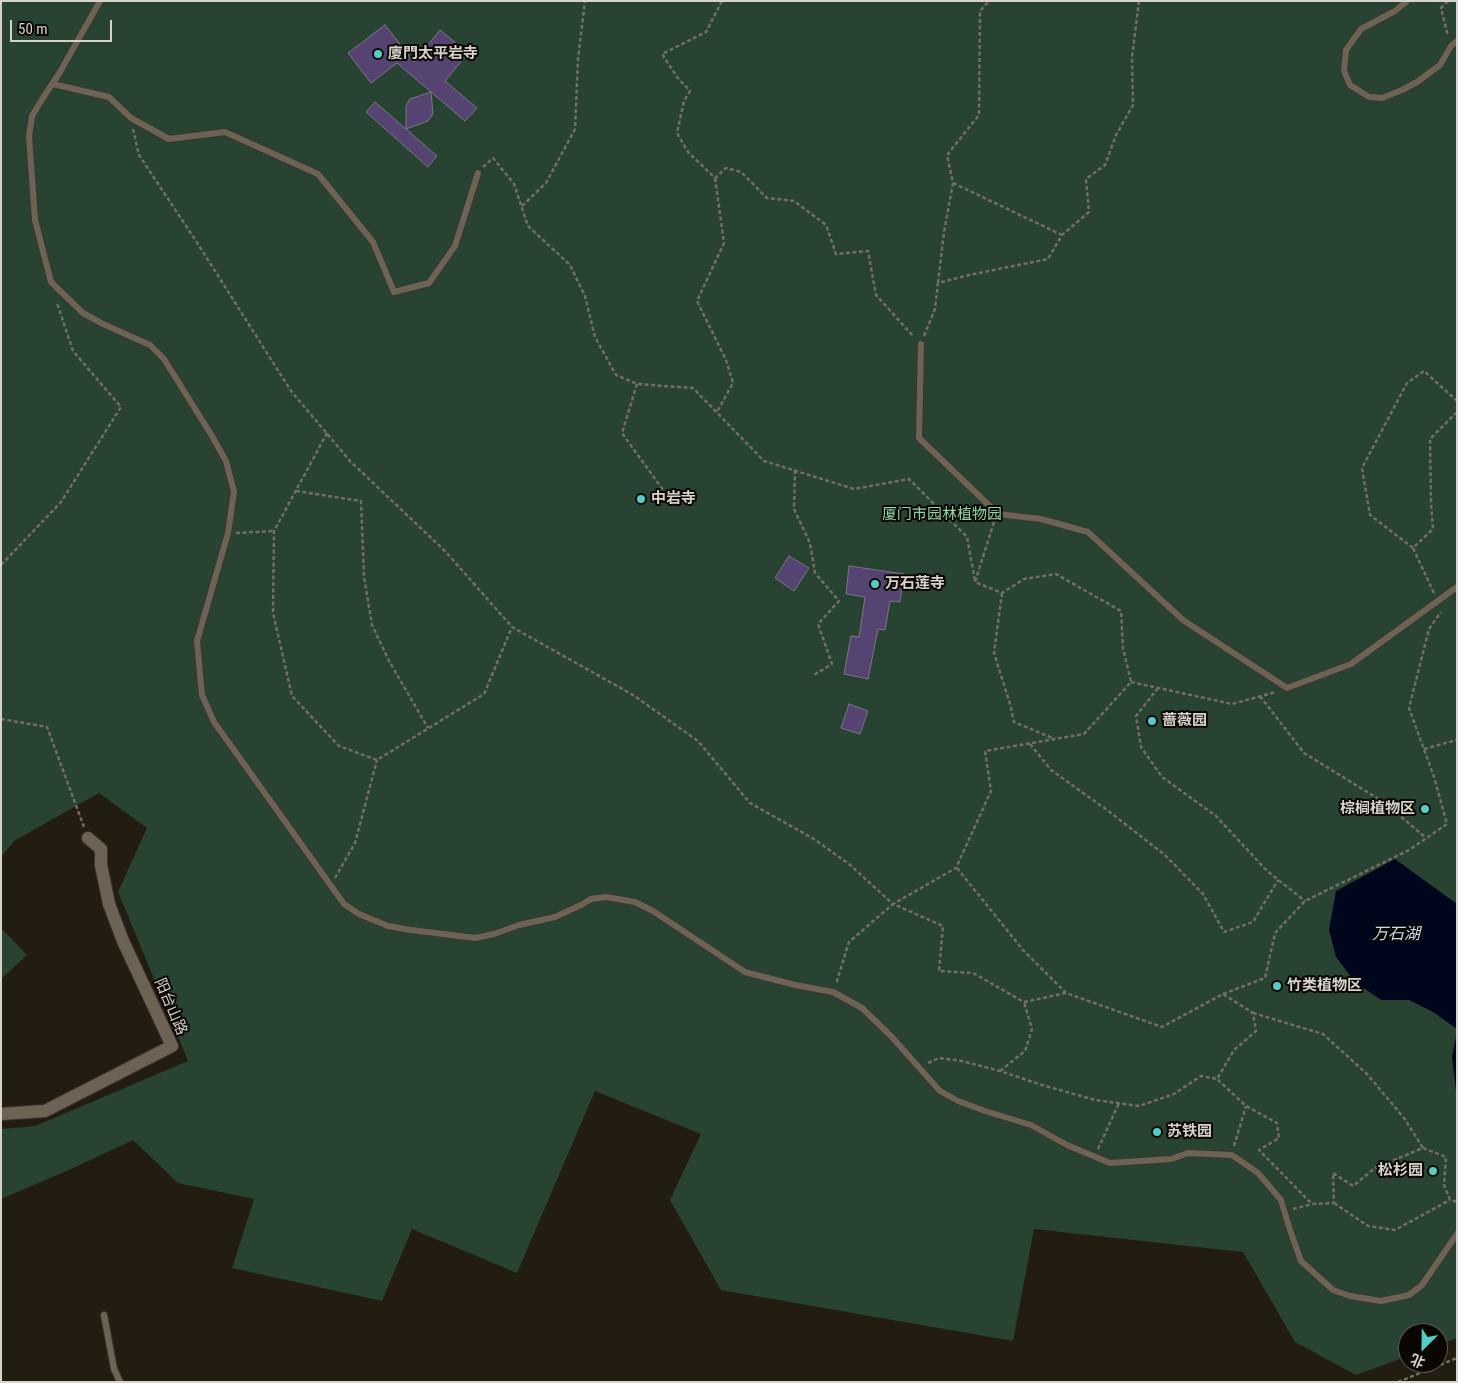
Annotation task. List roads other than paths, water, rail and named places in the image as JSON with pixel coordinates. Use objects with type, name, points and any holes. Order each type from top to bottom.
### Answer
[{"type":"street","name":"阳台山路","points":[[1,1114],[45,1111],[172,1046],[123,941],[109,904],[101,865],[101,850],[88,838]]},
{"type":"lane","points":[[100,1],[53,84],[40,101],[32,116],[28,136],[36,220],[51,282],[83,313],[103,324],[150,344],[164,359],[226,461],[234,492],[228,533],[197,641],[202,695],[214,722],[344,904],[359,914],[388,926],[475,938],[555,917],[591,899],[606,896],[635,902],[653,911],[746,972],[795,985],[834,992],[862,1008],[891,1036],[940,1091],[958,1101],[1031,1125],[1094,1158],[1110,1163],[1171,1160],[1188,1154],[1232,1155],[1258,1173],[1281,1200],[1301,1261],[1333,1290],[1350,1296],[1381,1301],[1408,1295],[1422,1285],[1457,1234]]},
{"type":"lane","points":[[1407,1],[1395,11],[1361,29],[1346,50],[1344,71],[1350,85],[1369,97],[1382,98],[1417,82],[1440,65],[1454,44]]},
{"type":"lane","points":[[53,84],[109,97],[131,118],[169,139],[225,132],[318,174],[374,242],[394,292],[429,283],[455,246],[478,173]]},
{"type":"lane","points":[[921,344],[919,438],[998,514],[1041,519],[1088,532],[1183,620],[1287,688],[1351,664],[1457,587]]},
{"type":"lane","points":[[104,1316],[114,1370],[120,1382]]},
{"type":"water","name":"万石湖","points":[[1395,859],[1457,904],[1457,1029],[1433,1012],[1409,1000],[1381,1000],[1355,982],[1336,957],[1329,930],[1336,891]]},
{"type":"water","points":[[1457,1032],[1457,1099],[1452,1057]]},
{"type":"place","name":"廈門太平岩寺","points":[[378,54]]},
{"type":"place","name":"中岩寺","points":[[641,499]]},
{"type":"place","name":"万石莲寺","points":[[875,584]]},
{"type":"place","name":"蔷薇园","points":[[1152,721]]},
{"type":"place","name":"棕榈植物区","points":[[1425,809]]},
{"type":"place","name":"竹类植物区","points":[[1277,986]]},
{"type":"place","name":"苏铁园","points":[[1157,1132]]},
{"type":"place","name":"松杉园","points":[[1433,1171]]},
{"type":"park label","name":"厦门市园林植物园","points":[[942,515]]}]
